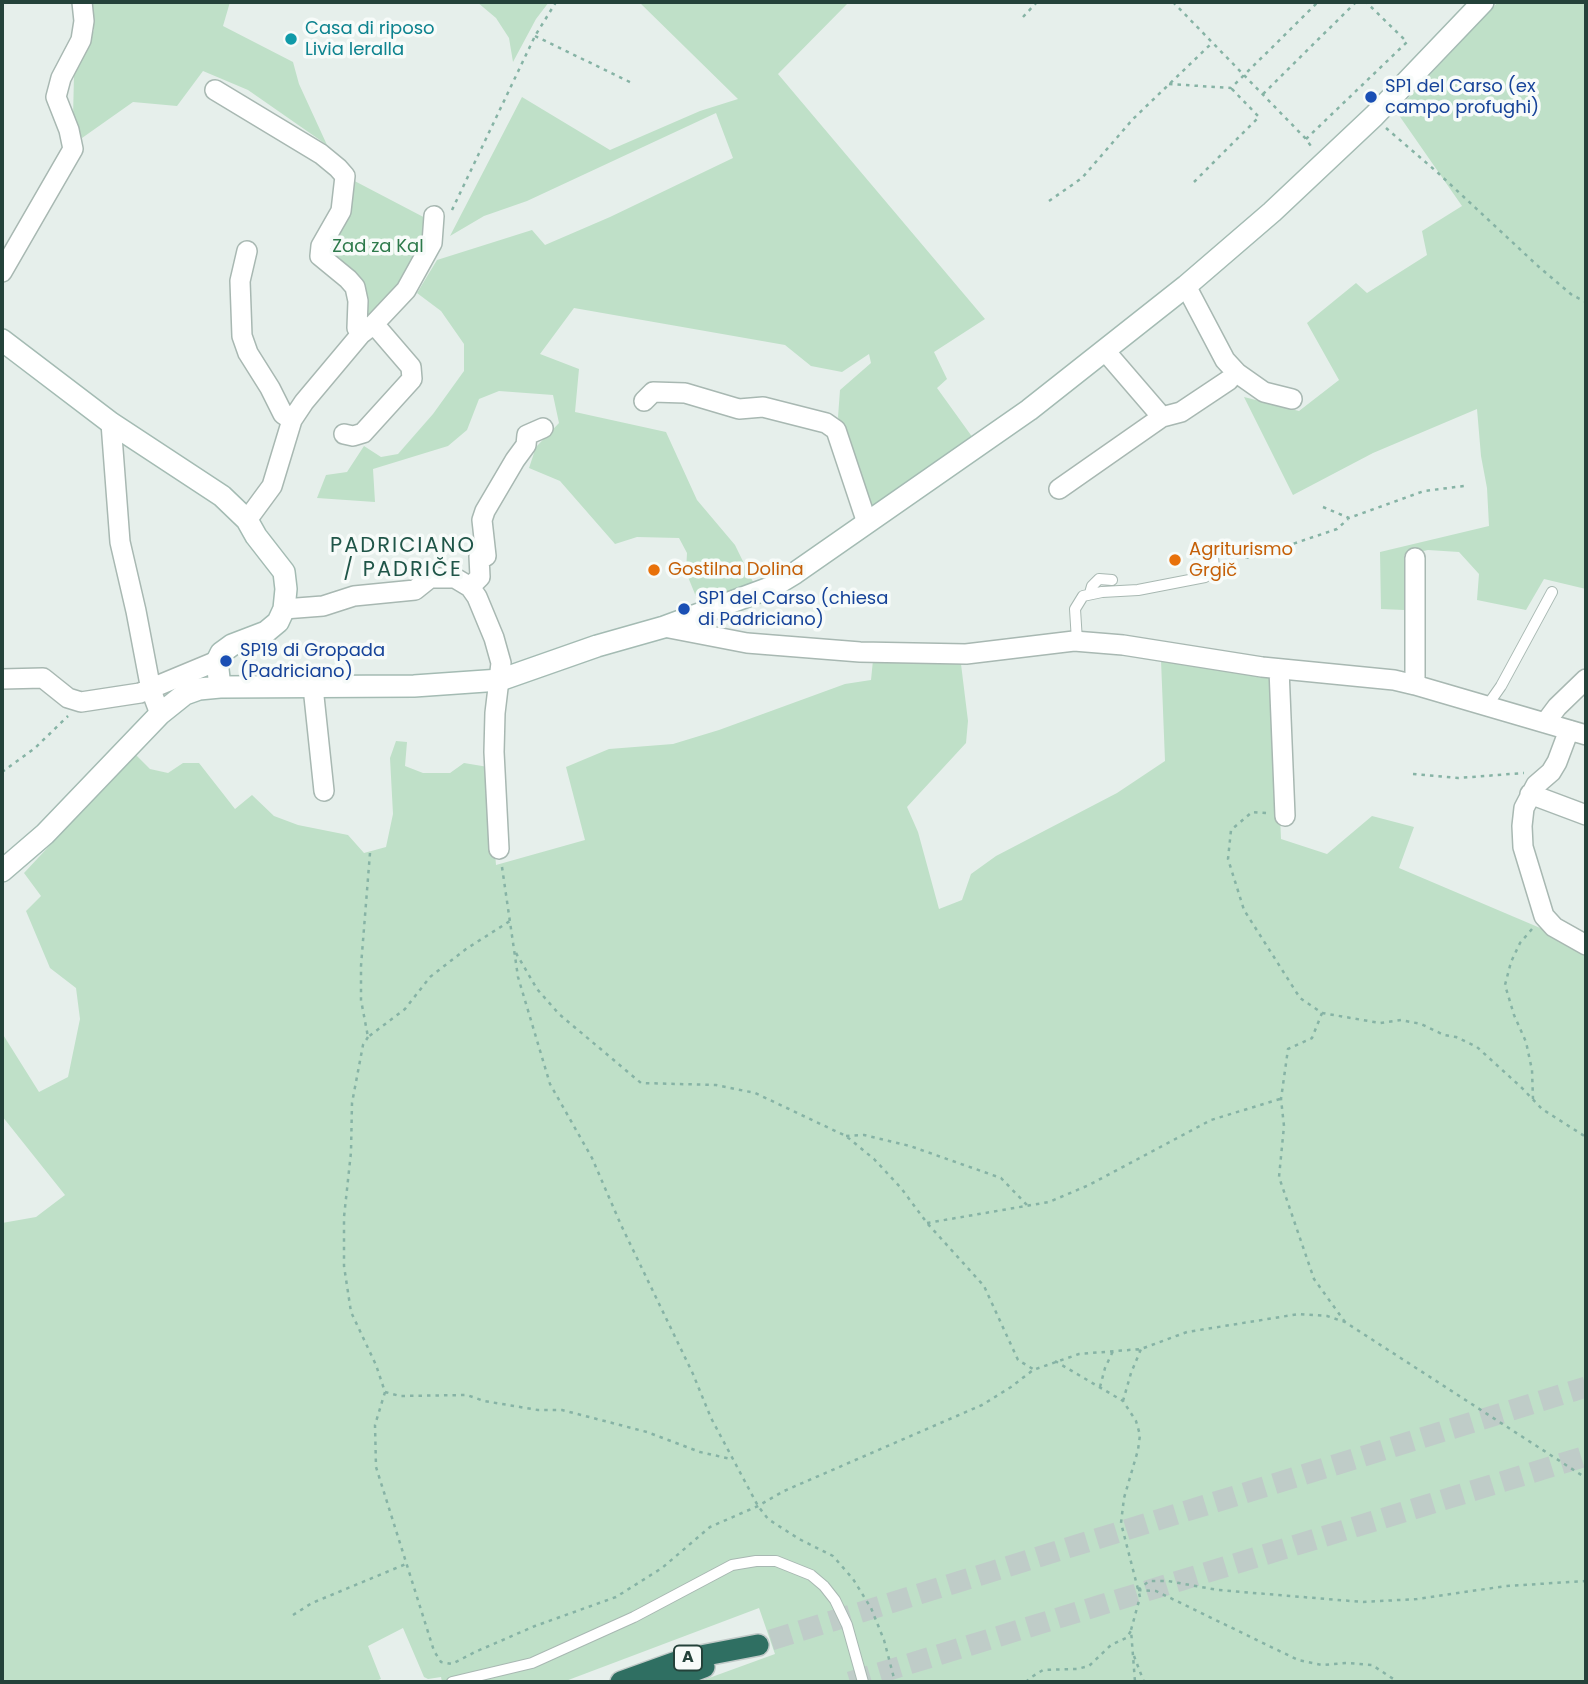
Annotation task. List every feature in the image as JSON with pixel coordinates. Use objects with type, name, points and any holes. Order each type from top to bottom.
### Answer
[{"type":"highway","name":"A","points":[[621,1682],[685,1659],[764,1642],[664,1682]]},
{"type":"main road","points":[[2,871],[45,834],[160,714],[185,694],[219,687],[445,685],[500,680],[597,646],[664,627],[772,587],[1029,410],[1106,352],[1272,212],[1374,116],[1483,2]]},
{"type":"main road","points":[[2,341],[111,424],[222,496],[247,520],[284,572],[284,609],[278,622],[266,632],[232,645],[222,653],[216,661],[219,687]]},
{"type":"street","points":[[2,272],[73,149],[69,130],[56,97],[61,78],[81,40],[84,21],[82,2]]},
{"type":"street","points":[[215,90],[321,154],[345,176],[341,211],[321,246],[320,256],[355,287],[358,301],[357,328],[368,329],[411,367],[412,379],[363,433],[353,436],[344,434]]},
{"type":"street","points":[[247,520],[272,486],[292,420],[317,384],[406,290],[432,243],[442,215]]},
{"type":"street","points":[[247,251],[240,281],[242,335],[248,353],[283,414],[292,420]]},
{"type":"street","points":[[1186,286],[1225,360],[1237,373],[1264,391],[1292,399]]},
{"type":"street","points":[[1106,352],[1162,417]]},
{"type":"street","points":[[1059,489],[1162,417],[1181,412],[1229,380]]},
{"type":"street","points":[[645,401],[653,392],[685,393],[739,409],[763,407],[826,423],[836,430],[867,523]]},
{"type":"street","points":[[111,424],[120,541],[151,690],[160,714]]},
{"type":"street","points":[[470,587],[480,578],[479,556],[486,556],[482,520],[485,510],[514,460],[526,445],[527,435],[543,428]]},
{"type":"street","points":[[1415,558],[1415,685]]},
{"type":"street","points":[[284,609],[323,606],[354,596],[415,590],[430,578],[455,578],[470,587],[477,597],[501,663],[494,752],[499,849]]},
{"type":"street","points":[[664,627],[747,643],[911,654],[967,654],[1077,641],[1123,645],[1279,669],[1415,685],[1578,733],[1552,772],[1530,794],[1524,808],[1522,826],[1523,847],[1544,916],[1554,927],[1586,945]]},
{"type":"street","points":[[2,679],[43,678],[68,698],[81,702],[151,690],[216,661]]},
{"type":"street","points":[[1279,669],[1284,816]]},
{"type":"street","points":[[1545,723],[1557,707],[1586,680]]},
{"type":"street","points":[[313,687],[324,791]]},
{"type":"street","points":[[1530,794],[1586,815]]},
{"type":"lane","points":[[1077,641],[1075,609],[1083,596],[1090,593],[1138,590],[1205,577],[1213,568],[1213,556]]},
{"type":"lane","points":[[1090,593],[1092,586],[1099,579],[1112,580]]},
{"type":"lane","points":[[1487,706],[1501,686],[1552,592]]},
{"type":"lane","points":[[452,1682],[532,1663],[634,1617],[732,1565],[766,1561],[793,1566],[811,1575],[824,1586],[835,1600],[847,1625],[863,1682]]},
{"type":"path","points":[[442,215],[535,36],[556,2]]},
{"type":"path","points":[[1023,17],[1037,2]]},
{"type":"path","points":[[1173,2],[1325,162]]},
{"type":"path","points":[[1231,88],[1318,2]]},
{"type":"path","points":[[1262,94],[1356,2]]},
{"type":"path","points":[[1306,139],[1408,42],[1366,2]]},
{"type":"path","points":[[535,36],[634,84]]},
{"type":"path","points":[[1049,201],[1082,178],[1133,120],[1213,43]]},
{"type":"path","points":[[1169,84],[1231,88],[1259,117],[1194,182]]},
{"type":"path","points":[[1374,116],[1539,267],[1572,295],[1586,302]]},
{"type":"path","points":[[1230,551],[1243,558],[1251,558],[1337,529],[1349,518],[1424,491],[1464,485]]},
{"type":"path","points":[[1323,507],[1349,518]]},
{"type":"path","points":[[2,772],[35,748],[81,702]]},
{"type":"path","points":[[1413,774],[1458,778],[1552,772]]},
{"type":"path","points":[[1284,816],[1252,812],[1231,830],[1228,859],[1244,911],[1300,998],[1322,1013],[1380,1023],[1401,1020],[1421,1024],[1431,1031],[1456,1037],[1477,1047],[1542,1109],[1586,1137]]},
{"type":"path","points":[[499,849],[518,977],[550,1084],[592,1158],[710,1418],[758,1506]]},
{"type":"path","points":[[368,1037],[361,1000],[361,966],[370,853]]},
{"type":"path","points":[[1533,1100],[1532,1070],[1526,1042],[1505,985],[1520,943],[1544,916]]},
{"type":"path","points":[[510,921],[466,949],[430,977],[405,1009],[368,1037],[363,1045],[352,1102],[351,1152],[344,1217],[344,1266],[351,1312],[376,1365],[385,1392],[375,1424],[376,1467],[434,1651],[441,1662],[452,1664],[535,1626],[616,1597],[662,1568],[710,1527],[758,1506],[784,1491],[982,1405],[1033,1370],[1055,1361],[1079,1354],[1142,1349],[1188,1332],[1299,1314],[1327,1316],[1345,1322],[1586,1478]]},
{"type":"path","points":[[514,950],[537,989],[559,1014],[641,1083],[716,1085],[754,1093],[846,1136],[874,1159],[901,1188],[927,1223],[984,1286],[1018,1360],[1033,1370]]},
{"type":"path","points":[[1322,1013],[1312,1038],[1288,1049],[1281,1099],[1284,1126],[1279,1177],[1314,1279],[1345,1322]]},
{"type":"path","points":[[927,1223],[1049,1202],[1089,1185],[1211,1120],[1281,1099]]},
{"type":"path","points":[[846,1136],[864,1135],[909,1146],[1002,1178],[1028,1205]]},
{"type":"path","points":[[1124,1401],[1131,1373],[1142,1349]]},
{"type":"path","points":[[1100,1387],[1114,1350]]},
{"type":"path","points":[[1027,1682],[1043,1671],[1089,1666],[1111,1646],[1126,1638],[1131,1630],[1140,1597],[1121,1523],[1124,1497],[1140,1435],[1133,1414],[1124,1401],[1055,1361]]},
{"type":"path","points":[[385,1392],[400,1396],[467,1395],[484,1401],[538,1410],[562,1410],[647,1432],[700,1452],[732,1459]]},
{"type":"path","points":[[293,1615],[312,1603],[406,1564]]},
{"type":"path","points":[[1138,1590],[1149,1581],[1168,1581],[1217,1590],[1363,1602],[1417,1599],[1506,1586],[1586,1581]]},
{"type":"path","points":[[1138,1590],[1156,1591],[1298,1660],[1322,1665],[1372,1665],[1398,1682]]},
{"type":"path","points":[[1131,1630],[1135,1682]]},
{"type":"path","points":[[1132,1650],[1144,1682]]},
{"type":"green space","points":[[89,2],[230,2],[223,26],[293,62],[299,84],[327,145],[248,90],[203,71],[177,106],[133,102],[82,138],[73,119],[74,74],[94,30]]},
{"type":"green space","points":[[477,2],[549,2],[536,19],[513,62],[509,38],[496,18]]},
{"type":"green space","points":[[639,2],[849,2],[778,74],[985,319],[934,352],[947,379],[937,388],[973,438],[871,507],[838,417],[840,390],[871,363],[869,354],[842,372],[811,366],[785,345],[574,308],[540,354],[579,369],[575,412],[666,432],[697,500],[735,545],[755,586],[699,604],[686,572],[687,553],[679,538],[637,537],[615,544],[560,481],[529,468],[536,447],[559,423],[553,395],[499,391],[479,399],[467,430],[448,446],[373,469],[375,502],[317,498],[326,475],[347,472],[364,446],[381,457],[398,454],[433,414],[464,371],[464,344],[441,311],[417,293],[437,260],[532,230],[545,245],[733,158],[716,113],[527,201],[484,216],[450,236],[522,97],[610,150],[700,111],[738,99]]},
{"type":"green space","points":[[1498,2],[1586,2],[1586,589],[1544,579],[1526,610],[1477,600],[1479,574],[1459,552],[1428,550],[1404,555],[1404,610],[1381,609],[1380,552],[1489,526],[1477,409],[1373,453],[1293,495],[1244,397],[1299,411],[1339,380],[1307,323],[1356,283],[1367,293],[1427,255],[1422,231],[1462,206],[1396,111]]},
{"type":"green space","name":"Zad za Kal","points":[[345,176],[433,222],[432,243],[361,334],[358,301],[320,256]]},
{"type":"green space","points":[[873,660],[961,664],[968,721],[966,743],[907,807],[918,832],[939,909],[962,900],[971,874],[996,856],[1117,793],[1165,761],[1161,660],[1274,674],[1281,839],[1327,854],[1372,816],[1414,827],[1399,868],[1552,933],[1586,956],[1586,1682],[698,1682],[775,1654],[759,1608],[563,1682],[442,1682],[441,1677],[428,1679],[424,1677],[403,1628],[368,1646],[381,1679],[373,1682],[2,1682],[2,1223],[36,1217],[65,1195],[2,1116],[2,1033],[39,1092],[68,1077],[80,1019],[76,988],[50,968],[26,911],[41,896],[24,873],[135,754],[150,769],[168,773],[183,763],[199,763],[235,809],[252,795],[274,816],[298,825],[348,835],[364,853],[386,847],[393,814],[390,758],[396,741],[407,742],[405,766],[423,773],[450,773],[464,763],[488,767],[496,865],[585,840],[566,767],[609,749],[673,744],[845,684],[871,680]]},
{"type":"tunnel","points":[[771,1640],[1586,1387]]},
{"type":"tunnel","points":[[850,1682],[1586,1456]]},
{"type":"place","name":"Casa di riposo Livia Ieralla","points":[[291,39]]},
{"type":"place","name":"SP1 del Carso (ex campo profughi)","points":[[1371,97]]},
{"type":"place","name":"Agriturismo Grgič","points":[[1175,560]]},
{"type":"place","name":"Gostilna Dolina","points":[[654,570]]},
{"type":"place","name":"SP1 del Carso (chiesa di Padriciano)","points":[[684,609]]},
{"type":"place","name":"SP19 di Gropada (Padriciano)","points":[[226,661]]},
{"type":"district","name":"PADRICIANO / PADRIČE","points":[[403,559]]}]
